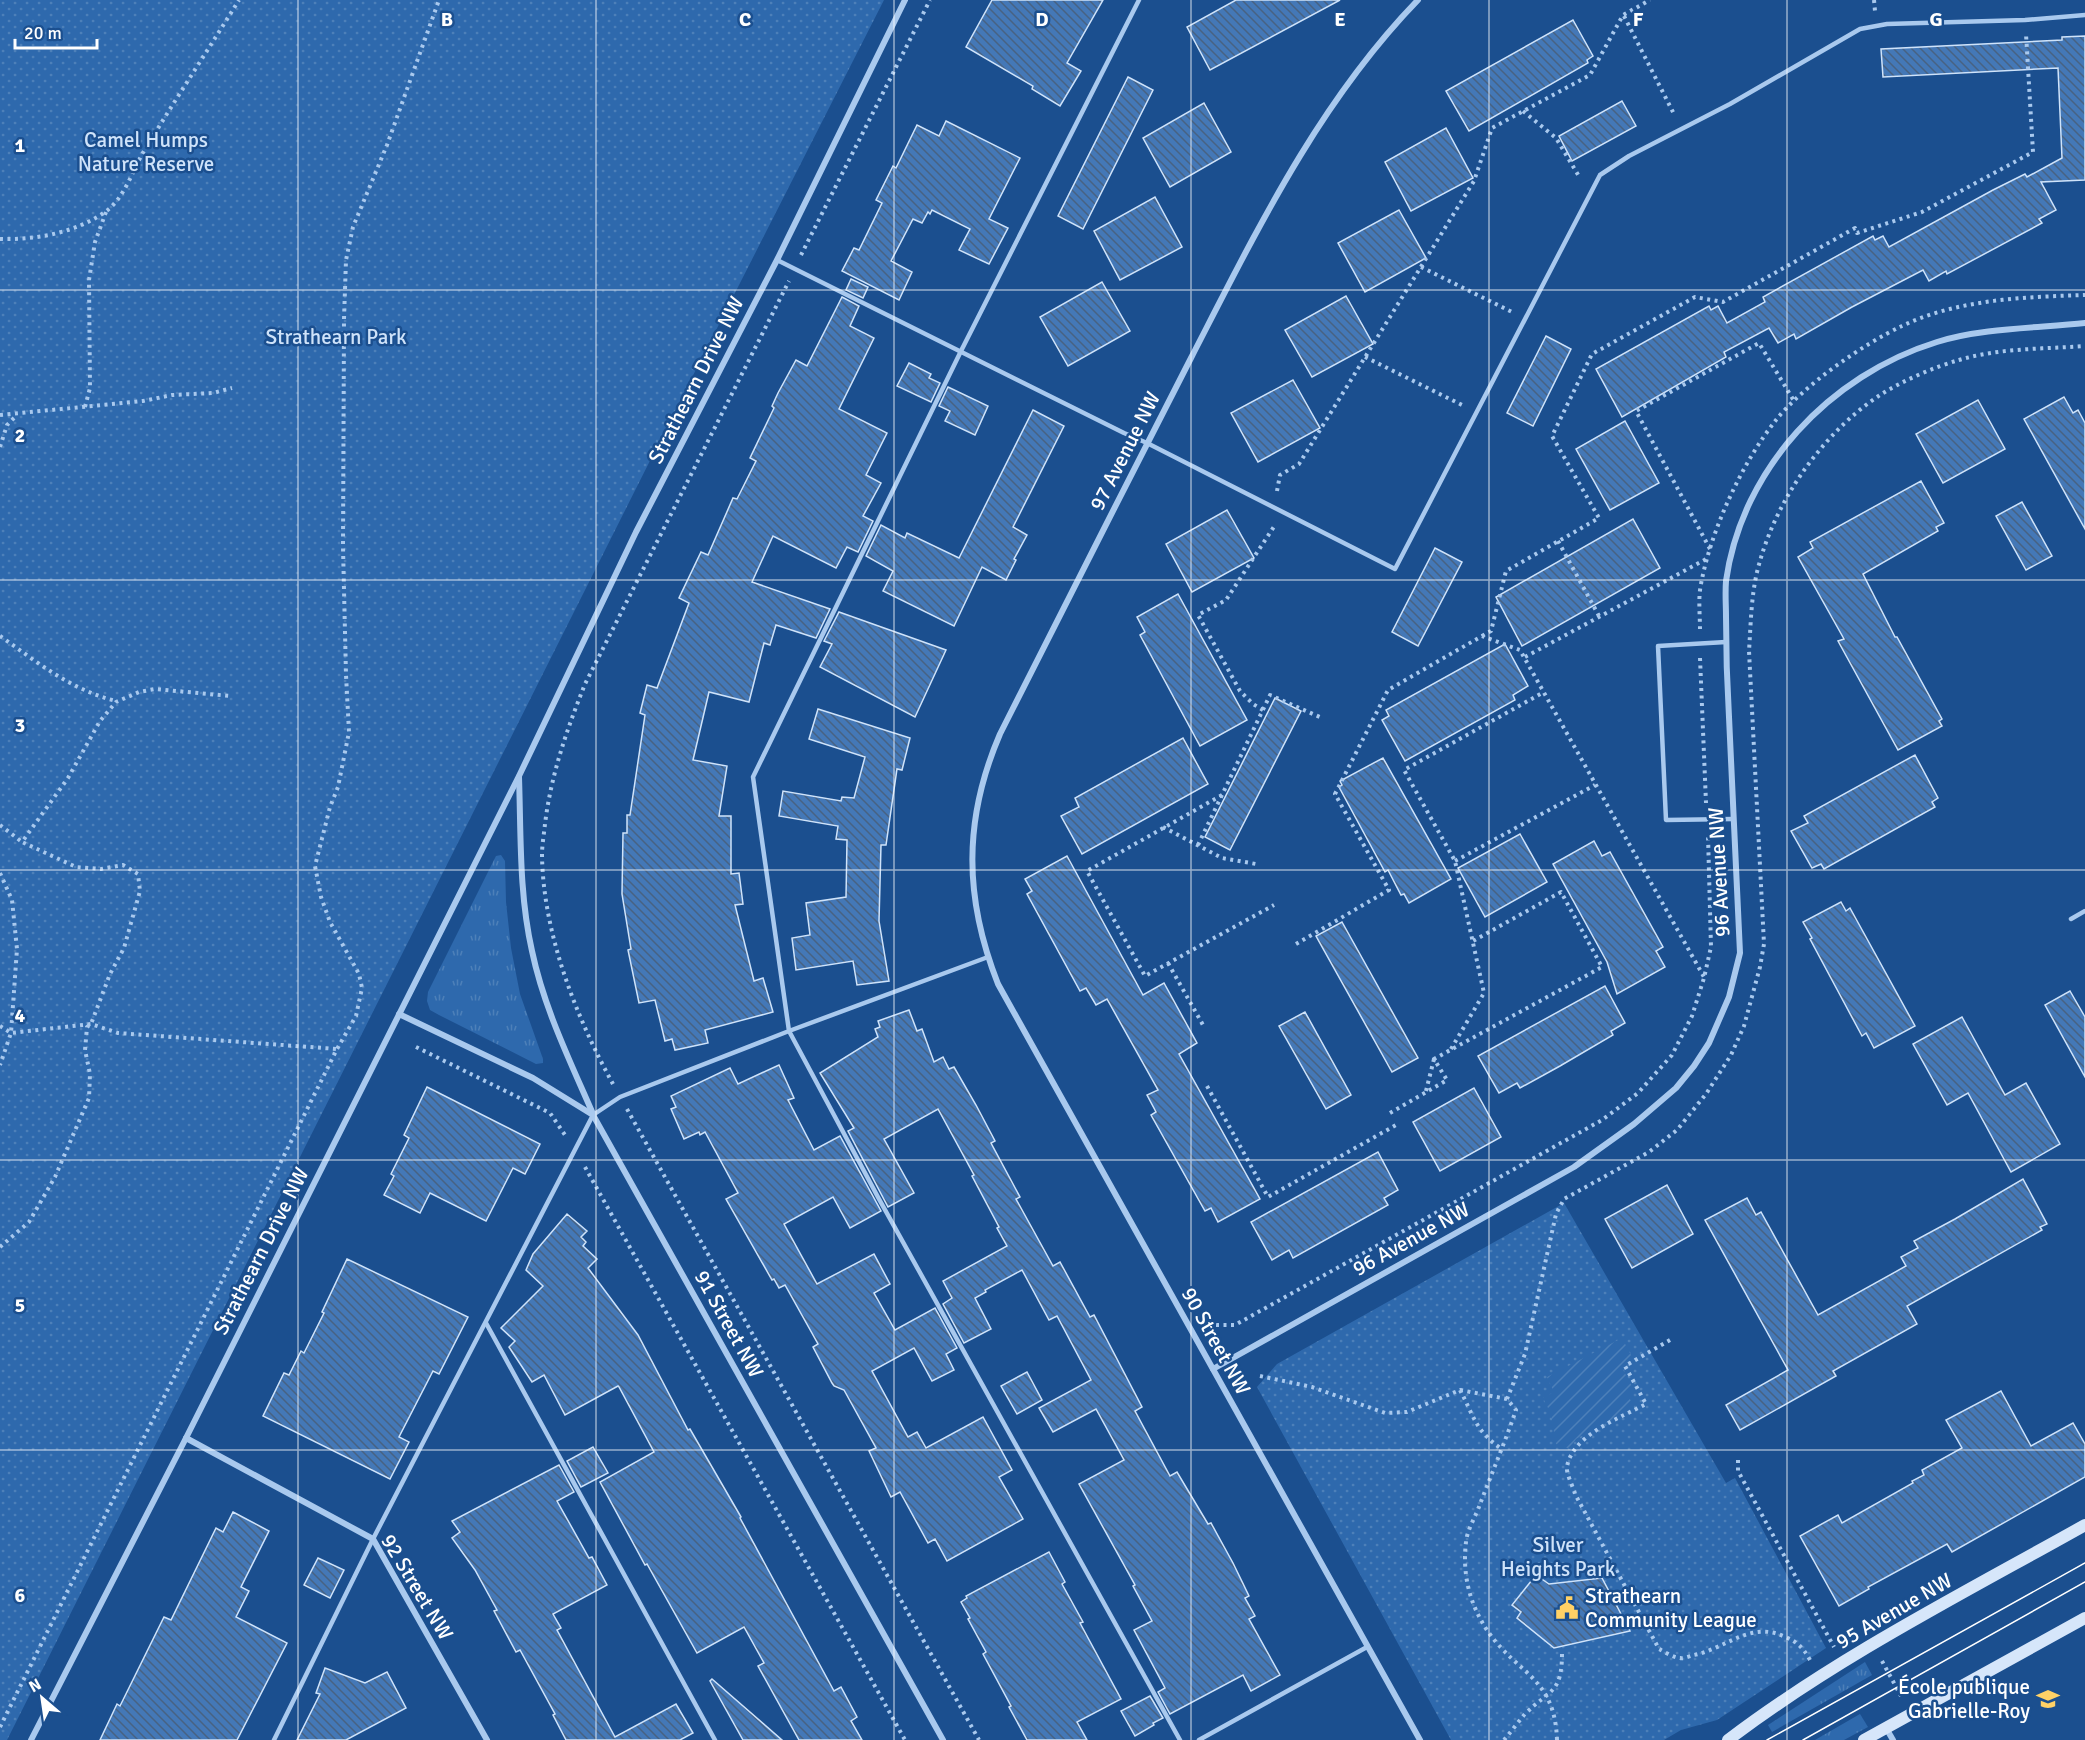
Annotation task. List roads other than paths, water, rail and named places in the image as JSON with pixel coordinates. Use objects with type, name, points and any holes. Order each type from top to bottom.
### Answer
[{"type":"street","name":"Strathearn Drive NW","points":[[32,1740],[519,776],[636,532],[777,260],[906,0]]},
{"type":"street","name":"97 Avenue NW","points":[[988,957],[975,906],[972,843],[975,811],[981,784],[1000,734],[1251,241],[1303,149],[1337,98],[1375,49],[1418,0]]},
{"type":"street","name":"96 Avenue NW","points":[[1213,1369],[1574,1167],[1635,1124],[1676,1088],[1694,1066],[1720,1021],[1740,952],[1726,642],[1726,582],[1745,514],[1761,482],[1780,452],[1803,424],[1826,402],[1879,366],[1938,342],[1970,335],[2085,323]]},
{"type":"street","name":"Strathearn Drive NW","points":[[519,776],[522,880],[532,951],[553,1021],[593,1115]]},
{"type":"street","name":"90 Street NW","points":[[988,957],[1012,1011],[1420,1740]]},
{"type":"street","name":"91 Street NW","points":[[399,1014],[533,1078],[593,1115],[943,1740]]},
{"type":"street","name":"92 Street NW","points":[[186,1438],[373,1539],[487,1740]]},
{"type":"street","name":"95 Avenue NW","points":[[1728,1740],[1803,1686],[2085,1525]]},
{"type":"street","points":[[1864,1740],[2085,1618]]},
{"type":"street","points":[[1886,1728],[1893,1740]]},
{"type":"lane","points":[[1139,0],[960,351],[753,777],[789,1031],[884,1209],[1180,1740]]},
{"type":"lane","points":[[777,260],[1395,569],[1600,175],[1629,156],[1730,104],[1860,29],[1887,24],[2025,20],[2085,15]]},
{"type":"lane","points":[[1726,642],[1658,645],[1666,820],[1734,819]]},
{"type":"lane","points":[[2071,920],[2085,912]]},
{"type":"lane","points":[[274,1740],[373,1539],[593,1115],[620,1097],[988,957]]},
{"type":"lane","points":[[486,1323],[716,1740]]},
{"type":"lane","points":[[1199,1740],[1367,1647]]},
{"type":"tram line","points":[[1767,1740],[2085,1563]]},
{"type":"tram line","points":[[1803,1740],[2085,1582]]},
{"type":"place","name":"Strathearn Community League","points":[[1567,1608]]},
{"type":"place","name":"École publique Gabrielle-Roy","points":[[2048,1699]]},
{"type":"park label","name":"Camel Humps Nature Reserve","points":[[146,152]]},
{"type":"park label","name":"Strathearn Park","points":[[336,337]]},
{"type":"park label","name":"Silver Heights Park","points":[[1558,1557]]}]
